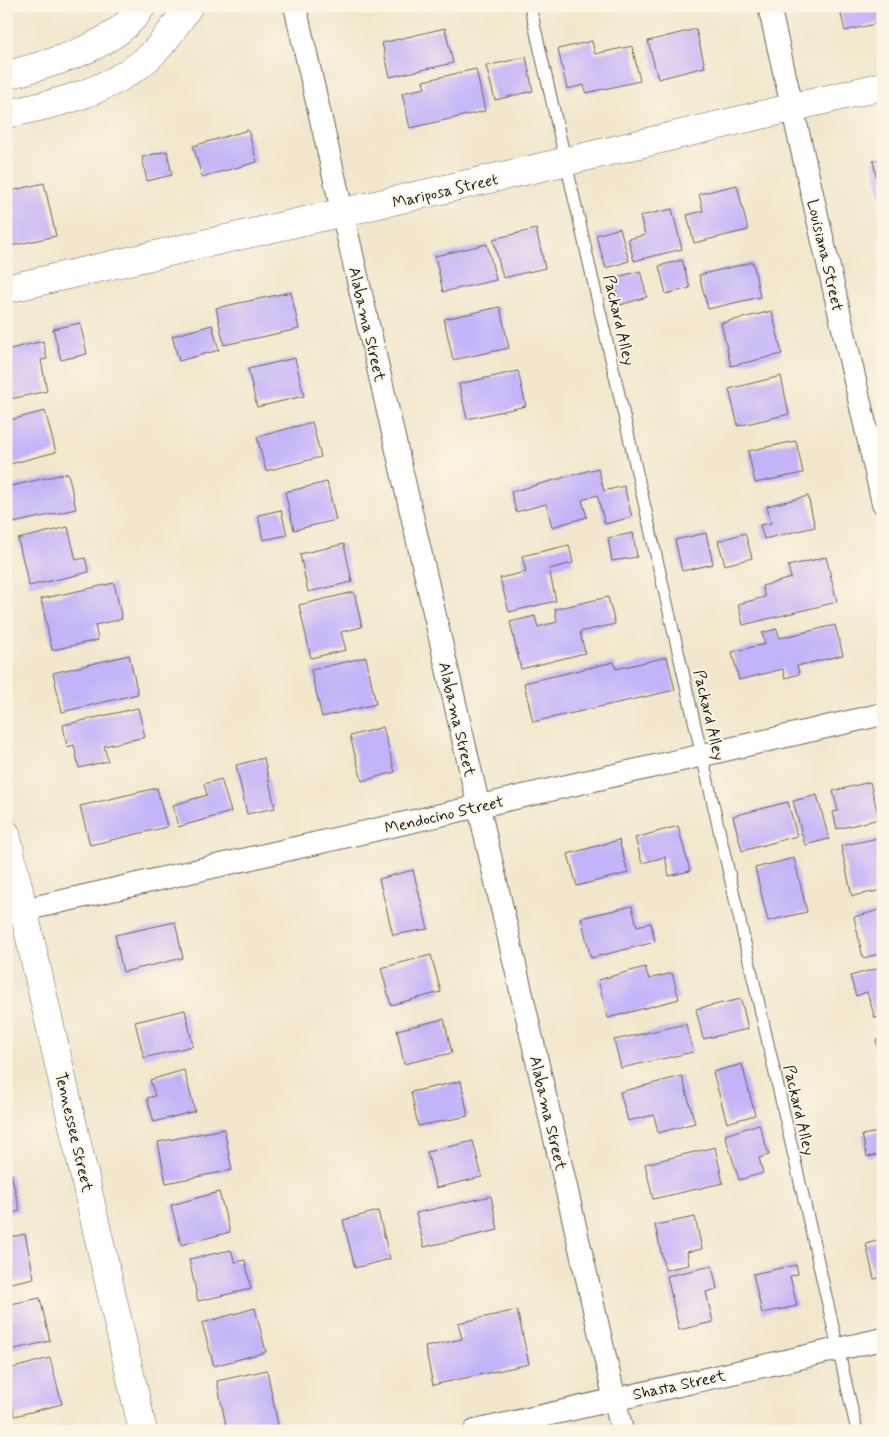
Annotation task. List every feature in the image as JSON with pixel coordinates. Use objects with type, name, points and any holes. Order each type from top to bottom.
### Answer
[{"type":"main road","points":[[6,76],[72,56],[110,38],[142,6]]},
{"type":"main road","points":[[6,114],[42,107],[97,91],[149,57],[190,6]]},
{"type":"main road","name":"Mariposa Street","points":[[6,289],[568,162],[883,86]]},
{"type":"main road","name":"Tennessee Street","points":[[6,834],[15,912],[143,1431]]},
{"type":"street","name":"Alabama Street","points":[[296,6],[622,1431]]},
{"type":"street","name":"Louisiana Street","points":[[769,6],[883,503]]},
{"type":"street","name":"Mendocino Street","points":[[15,912],[883,714]]},
{"type":"street","name":"Shasta Street","points":[[475,1431],[614,1398],[883,1339]]},
{"type":"lane","name":"Packard Alley","points":[[530,6],[568,162],[856,1431]]},
{"type":"building","points":[[424,6],[441,6],[441,7],[425,11]]},
{"type":"building","points":[[839,6],[883,6],[883,22],[845,31]]},
{"type":"building","points":[[445,28],[453,63],[390,77],[382,43]]},
{"type":"building","points":[[696,29],[705,67],[658,79],[648,41]]},
{"type":"building","points":[[592,41],[595,54],[632,46],[640,81],[586,93],[584,85],[567,89],[558,49]]},
{"type":"building","points":[[526,57],[533,91],[495,100],[486,66]]},
{"type":"building","points":[[476,69],[485,111],[410,128],[402,93],[425,88],[423,81]]},
{"type":"building","points":[[248,130],[257,162],[202,177],[193,146]]},
{"type":"building","points":[[167,151],[172,175],[147,181],[142,157]]},
{"type":"building","points":[[883,159],[883,194],[880,194],[873,161]]},
{"type":"building","points":[[44,183],[56,236],[6,247],[6,192]]},
{"type":"building","points":[[737,185],[748,230],[694,243],[687,215],[703,211],[699,194]]},
{"type":"building","points":[[672,209],[682,249],[634,261],[628,239],[645,235],[640,216]]},
{"type":"building","points":[[620,228],[629,261],[606,268],[596,235]]},
{"type":"building","points":[[536,229],[545,268],[503,278],[493,239]]},
{"type":"building","points":[[487,244],[496,280],[443,292],[435,256]]},
{"type":"building","points":[[682,260],[690,288],[666,294],[659,266]]},
{"type":"building","points":[[753,262],[760,297],[708,309],[699,275]]},
{"type":"building","points":[[640,271],[647,297],[620,305],[613,278]]},
{"type":"building","points":[[291,292],[299,329],[224,345],[216,308]]},
{"type":"building","points":[[500,307],[509,348],[453,360],[444,319]]},
{"type":"building","points":[[772,311],[782,354],[731,366],[721,323]]},
{"type":"building","points":[[80,323],[87,354],[61,360],[53,329]]},
{"type":"building","points":[[212,325],[219,350],[179,361],[172,336]]},
{"type":"building","points":[[43,341],[47,359],[41,360],[47,391],[6,400],[6,350]]},
{"type":"building","points":[[295,358],[304,396],[257,407],[248,369]]},
{"type":"building","points":[[518,371],[526,406],[467,419],[459,384]]},
{"type":"building","points":[[781,376],[789,414],[738,426],[729,389]]},
{"type":"building","points":[[45,411],[56,452],[6,465],[6,421]]},
{"type":"building","points":[[312,422],[321,457],[266,471],[257,437]]},
{"type":"building","points":[[796,441],[803,473],[755,483],[748,451]]},
{"type":"building","points":[[598,468],[604,491],[624,486],[632,517],[605,524],[597,495],[582,500],[587,517],[552,527],[546,504],[516,512],[511,492]]},
{"type":"building","points":[[68,473],[76,509],[14,523],[7,487]]},
{"type":"building","points":[[327,482],[336,520],[294,530],[285,492]]},
{"type":"building","points":[[808,496],[815,527],[764,539],[760,525],[771,523],[767,506]]},
{"type":"building","points":[[281,510],[287,535],[263,540],[258,515]]},
{"type":"building","points":[[68,527],[76,560],[85,558],[89,572],[29,586],[18,539]]},
{"type":"building","points":[[633,533],[637,557],[612,561],[608,538]]},
{"type":"building","points":[[706,533],[713,564],[682,571],[675,540]]},
{"type":"building","points":[[745,533],[752,558],[725,565],[718,541]]},
{"type":"building","points":[[344,544],[352,582],[308,592],[300,554]]},
{"type":"building","points":[[569,545],[573,563],[549,569],[556,601],[509,612],[500,578],[526,572],[522,556]]},
{"type":"building","points":[[826,557],[837,602],[743,625],[738,604],[765,597],[762,586],[791,578],[788,566]]},
{"type":"building","points":[[114,583],[122,619],[95,625],[98,640],[52,650],[41,599]]},
{"type":"building","points":[[354,592],[362,627],[341,632],[346,650],[311,658],[299,605]]},
{"type":"building","points":[[608,597],[615,624],[580,632],[585,653],[521,669],[510,622],[535,616],[538,627],[557,622],[555,609]]},
{"type":"building","points":[[835,625],[843,655],[797,666],[799,674],[785,678],[783,669],[739,680],[732,652],[765,644],[762,633],[777,629],[780,638]]},
{"type":"building","points":[[129,655],[138,694],[62,712],[53,673]]},
{"type":"building","points":[[366,657],[376,704],[322,717],[311,670]]},
{"type":"building","points":[[667,657],[675,690],[533,722],[524,683],[614,662],[616,669]]},
{"type":"building","points":[[138,708],[145,737],[104,746],[108,761],[79,768],[74,745],[67,747],[63,725]]},
{"type":"building","points":[[383,727],[395,772],[362,781],[350,736]]},
{"type":"building","points":[[264,758],[275,808],[247,814],[236,765]]},
{"type":"building","points":[[221,779],[231,812],[178,827],[173,805],[207,795],[204,784]]},
{"type":"building","points":[[870,782],[879,819],[837,829],[833,812],[838,811],[833,791]]},
{"type":"building","points":[[157,788],[167,827],[90,845],[80,806]]},
{"type":"building","points":[[817,795],[829,839],[805,845],[793,801]]},
{"type":"building","points":[[788,802],[797,836],[742,851],[733,816]]},
{"type":"building","points":[[678,826],[690,871],[669,876],[665,857],[642,863],[635,838]]},
{"type":"building","points":[[878,838],[883,860],[883,890],[852,896],[841,846]]},
{"type":"building","points":[[619,840],[628,873],[577,886],[568,854]]},
{"type":"building","points":[[794,858],[807,912],[768,921],[755,868]]},
{"type":"building","points":[[413,870],[428,929],[393,935],[379,879]]},
{"type":"building","points":[[632,906],[637,926],[651,923],[655,942],[591,958],[581,918]]},
{"type":"building","points":[[880,910],[883,918],[883,953],[863,958],[854,917]]},
{"type":"building","points":[[175,922],[183,958],[123,972],[115,935]]},
{"type":"building","points":[[431,955],[441,992],[391,1005],[381,968]]},
{"type":"building","points":[[645,967],[649,979],[672,973],[679,999],[608,1018],[598,980]]},
{"type":"building","points":[[883,967],[883,1016],[875,1018],[867,992],[856,996],[850,976]]},
{"type":"building","points":[[741,999],[748,1029],[703,1039],[696,1009]]},
{"type":"building","points":[[185,1010],[193,1046],[144,1058],[135,1022]]},
{"type":"building","points":[[444,1019],[452,1053],[404,1064],[397,1030]]},
{"type":"building","points":[[686,1024],[693,1052],[621,1068],[614,1040]]},
{"type":"building","points":[[883,1039],[883,1068],[882,1068],[876,1040]]},
{"type":"building","points":[[742,1064],[755,1115],[727,1123],[713,1072]]},
{"type":"building","points":[[184,1070],[195,1111],[154,1122],[147,1098],[155,1096],[150,1080]]},
{"type":"building","points":[[682,1076],[695,1123],[658,1133],[654,1115],[628,1121],[620,1092]]},
{"type":"building","points":[[461,1081],[468,1116],[418,1126],[411,1092]]},
{"type":"building","points":[[759,1124],[769,1155],[759,1158],[763,1173],[739,1180],[725,1135]]},
{"type":"building","points":[[224,1129],[232,1170],[166,1183],[158,1142]]},
{"type":"building","points":[[883,1131],[883,1154],[867,1157],[862,1135]]},
{"type":"building","points":[[473,1141],[482,1177],[436,1188],[427,1152]]},
{"type":"building","points":[[715,1147],[723,1183],[653,1199],[645,1164]]},
{"type":"building","points":[[883,1172],[883,1191],[882,1191],[878,1174]]},
{"type":"building","points":[[11,1174],[20,1211],[6,1214],[6,1175]]},
{"type":"building","points":[[219,1192],[230,1232],[181,1245],[171,1205]]},
{"type":"building","points":[[491,1196],[498,1230],[424,1247],[416,1213]]},
{"type":"building","points":[[378,1211],[390,1259],[355,1268],[343,1220]]},
{"type":"building","points":[[695,1217],[702,1249],[687,1252],[689,1265],[665,1270],[655,1225]]},
{"type":"building","points":[[25,1234],[34,1278],[6,1284],[6,1238]]},
{"type":"building","points":[[883,1239],[883,1277],[874,1279],[866,1244]]},
{"type":"building","points":[[231,1250],[235,1262],[245,1260],[251,1289],[198,1301],[189,1259]]},
{"type":"building","points":[[796,1265],[798,1274],[790,1276],[797,1306],[762,1313],[753,1274]]},
{"type":"building","points":[[712,1266],[717,1289],[706,1292],[713,1322],[679,1330],[667,1276]]},
{"type":"building","points":[[40,1298],[50,1341],[6,1351],[6,1305]]},
{"type":"building","points":[[255,1308],[266,1352],[214,1366],[202,1323]]},
{"type":"building","points":[[517,1310],[529,1364],[433,1385],[425,1347],[462,1339],[458,1323]]},
{"type":"building","points":[[50,1358],[62,1404],[15,1416],[6,1383],[6,1370]]},
{"type":"building","points":[[267,1370],[278,1425],[252,1431],[227,1431],[217,1381]]},
{"type":"building","points":[[68,1426],[70,1431],[55,1431],[55,1430]]}]
